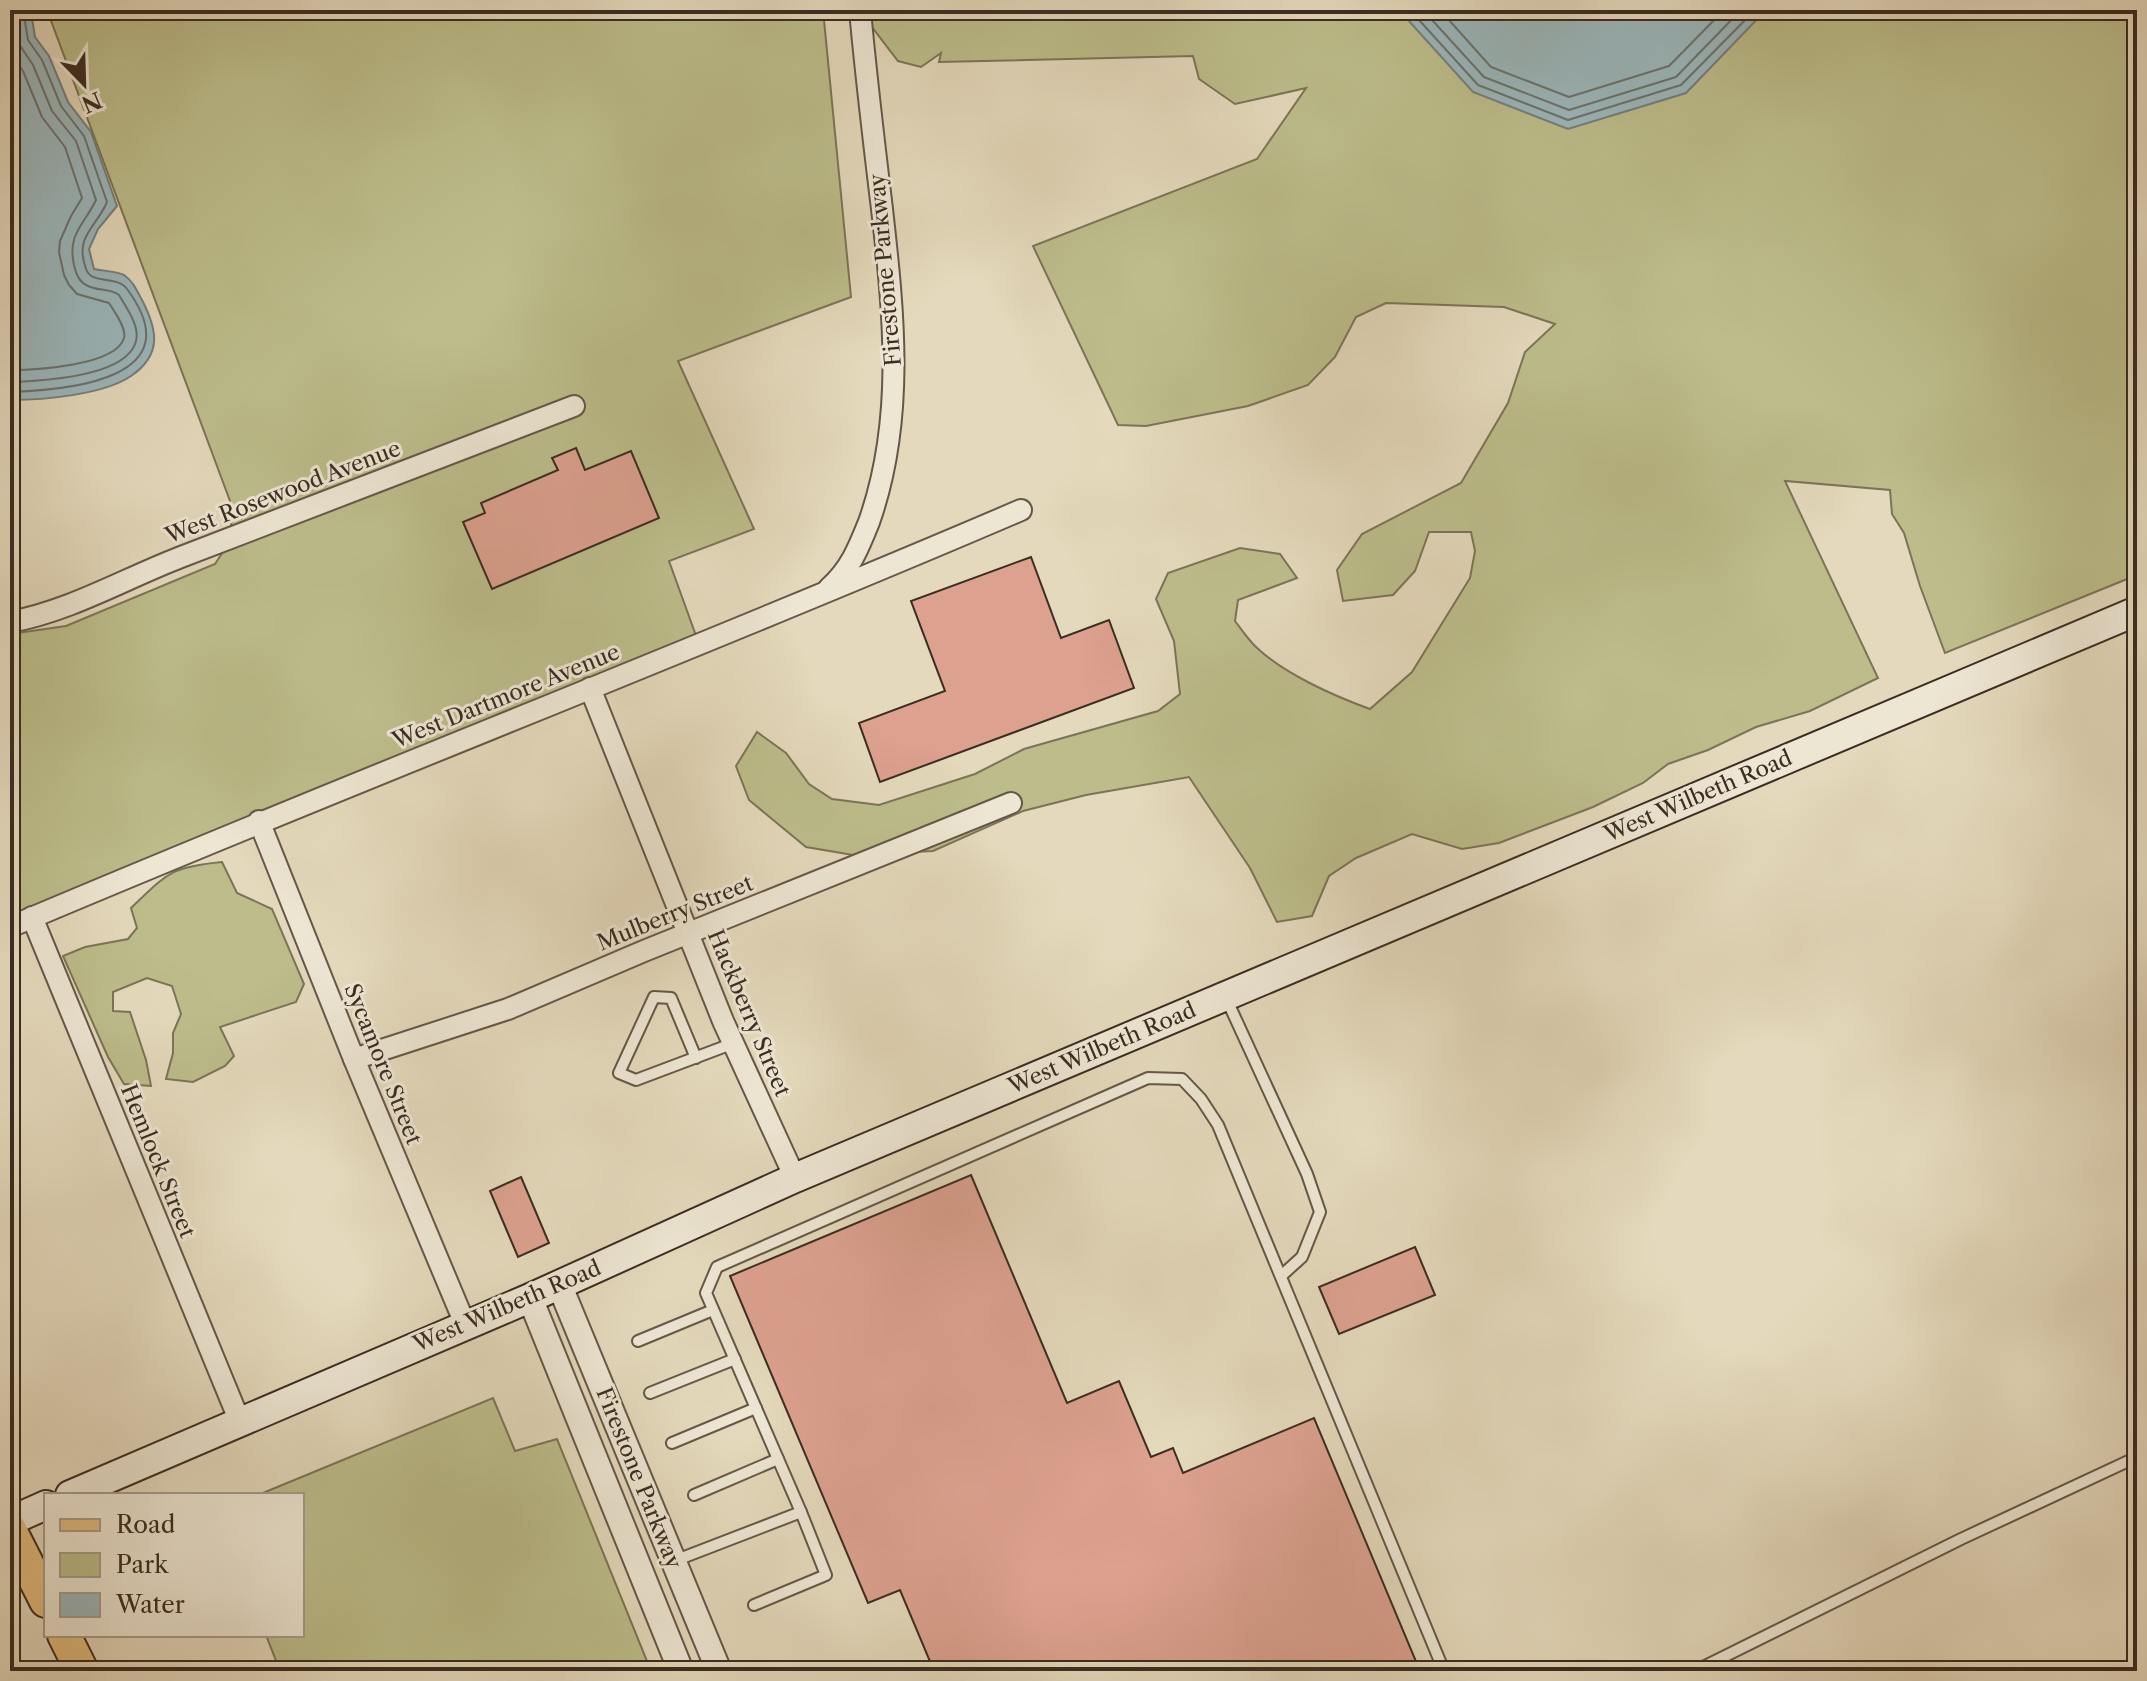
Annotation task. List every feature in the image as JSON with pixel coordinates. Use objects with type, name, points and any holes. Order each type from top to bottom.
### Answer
[{"type":"main road","name":"West Wilbeth Road","points":[[75,1493],[530,1298],[795,1178],[2137,611]]},
{"type":"main road","points":[[10,1521],[44,1506]]},
{"type":"main road","points":[[10,1530],[34,1610]]},
{"type":"main road","points":[[65,1637],[82,1671]]},
{"type":"street","name":"Firestone Parkway","points":[[809,601],[832,586],[860,547],[887,458],[893,407],[893,302],[860,10]]},
{"type":"street","name":"West Rosewood Avenue","points":[[10,622],[34,618],[71,605],[154,568],[574,406]]},
{"type":"street","name":"West Dartmore Avenue","points":[[10,927],[259,821],[809,601],[1021,510]]},
{"type":"street","name":"Hackberry Street","points":[[590,688],[734,1043],[795,1178]]},
{"type":"street","name":"Mulberry Street","points":[[354,1059],[508,1009],[1011,803]]},
{"type":"street","name":"Sycamore Street","points":[[259,821],[465,1324]]},
{"type":"street","name":"Hemlock Street","points":[[32,917],[240,1422]]},
{"type":"street","name":"Firestone Parkway","points":[[559,1284],[719,1671]]},
{"type":"street","name":"Firestone Parkway","points":[[530,1298],[681,1671]]},
{"type":"lane","points":[[1225,996],[1307,1174],[1320,1212],[1302,1257],[1281,1276]]},
{"type":"lane","points":[[696,1058],[671,998],[654,997],[619,1073],[636,1080],[696,1058],[734,1043]]},
{"type":"lane","points":[[754,1605],[826,1575],[706,1293],[717,1267],[1148,1078],[1182,1079],[1201,1099],[1218,1125],[1444,1671]]},
{"type":"lane","points":[[638,1341],[713,1310]]},
{"type":"lane","points":[[650,1393],[735,1359]]},
{"type":"lane","points":[[672,1443],[756,1408]]},
{"type":"lane","points":[[1695,1671],[1961,1539],[2137,1457]]},
{"type":"lane","points":[[694,1495],[778,1459]]},
{"type":"lane","points":[[673,1561],[801,1512]]},
{"type":"path","points":[[10,1623],[34,1610]]},
{"type":"path","points":[[10,1646],[11,1671]]},
{"type":"green space","points":[[47,10],[823,10],[851,297],[678,361],[754,529],[669,561],[699,644],[10,917],[10,634],[66,626],[215,564],[232,538],[230,501]]},
{"type":"green space","points":[[870,10],[2137,10],[2137,575],[1945,653],[1904,533],[1892,514],[1890,490],[1785,481],[1878,678],[1810,711],[1756,727],[1708,750],[1668,764],[1643,783],[1593,807],[1499,843],[1462,849],[1412,834],[1356,858],[1329,876],[1312,916],[1277,922],[1250,868],[1189,777],[1086,795],[1023,811],[933,851],[853,855],[806,847],[749,800],[736,766],[757,732],[786,753],[809,784],[832,799],[879,805],[975,774],[1024,749],[1158,711],[1180,694],[1174,641],[1156,599],[1168,573],[1240,548],[1280,554],[1297,578],[1238,600],[1235,621],[1247,637],[1266,656],[1294,674],[1370,709],[1412,672],[1470,578],[1475,551],[1471,532],[1429,532],[1415,571],[1393,595],[1343,601],[1337,570],[1362,534],[1461,483],[1508,403],[1525,352],[1555,324],[1504,307],[1386,303],[1356,317],[1335,357],[1308,385],[1248,406],[1146,426],[1118,425],[1033,246],[1257,159],[1306,88],[1235,104],[1199,79],[1193,56],[939,62],[941,53],[921,67],[898,61],[872,27]]},
{"type":"green space","points":[[222,862],[237,893],[272,909],[304,984],[296,1002],[220,1027],[234,1056],[225,1066],[193,1082],[166,1079],[173,1053],[173,1033],[181,1014],[172,986],[147,978],[113,992],[113,1011],[130,1012],[151,1086],[124,1084],[108,1057],[63,956],[85,947],[128,939],[137,928],[131,908],[162,879],[191,866]]},
{"type":"green space","points":[[493,1398],[515,1451],[557,1439],[651,1671],[280,1671],[267,1637],[304,1637],[304,1493],[263,1493]]},
{"type":"water","points":[[10,10],[31,12],[35,37],[49,56],[68,102],[91,132],[117,206],[98,229],[89,249],[94,269],[121,274],[130,280],[154,331],[148,359],[131,376],[105,388],[39,399],[10,400]]},
{"type":"water","points":[[1399,10],[1766,10],[1686,93],[1568,129],[1473,92]]},
{"type":"building","points":[[576,448],[585,470],[631,451],[659,518],[492,589],[463,522],[485,513],[481,503],[558,470],[552,458]]},
{"type":"building","points":[[1031,557],[1061,638],[1109,620],[1134,688],[880,782],[859,723],[945,691],[911,601]]},
{"type":"building","points":[[971,1175],[1067,1403],[1119,1381],[1151,1457],[1173,1448],[1183,1473],[1314,1418],[1420,1671],[934,1671],[900,1590],[868,1603],[730,1276]]},
{"type":"building","points":[[521,1177],[549,1243],[518,1257],[490,1191]]},
{"type":"building","points":[[1415,1247],[1435,1295],[1339,1334],[1319,1287]]}]
